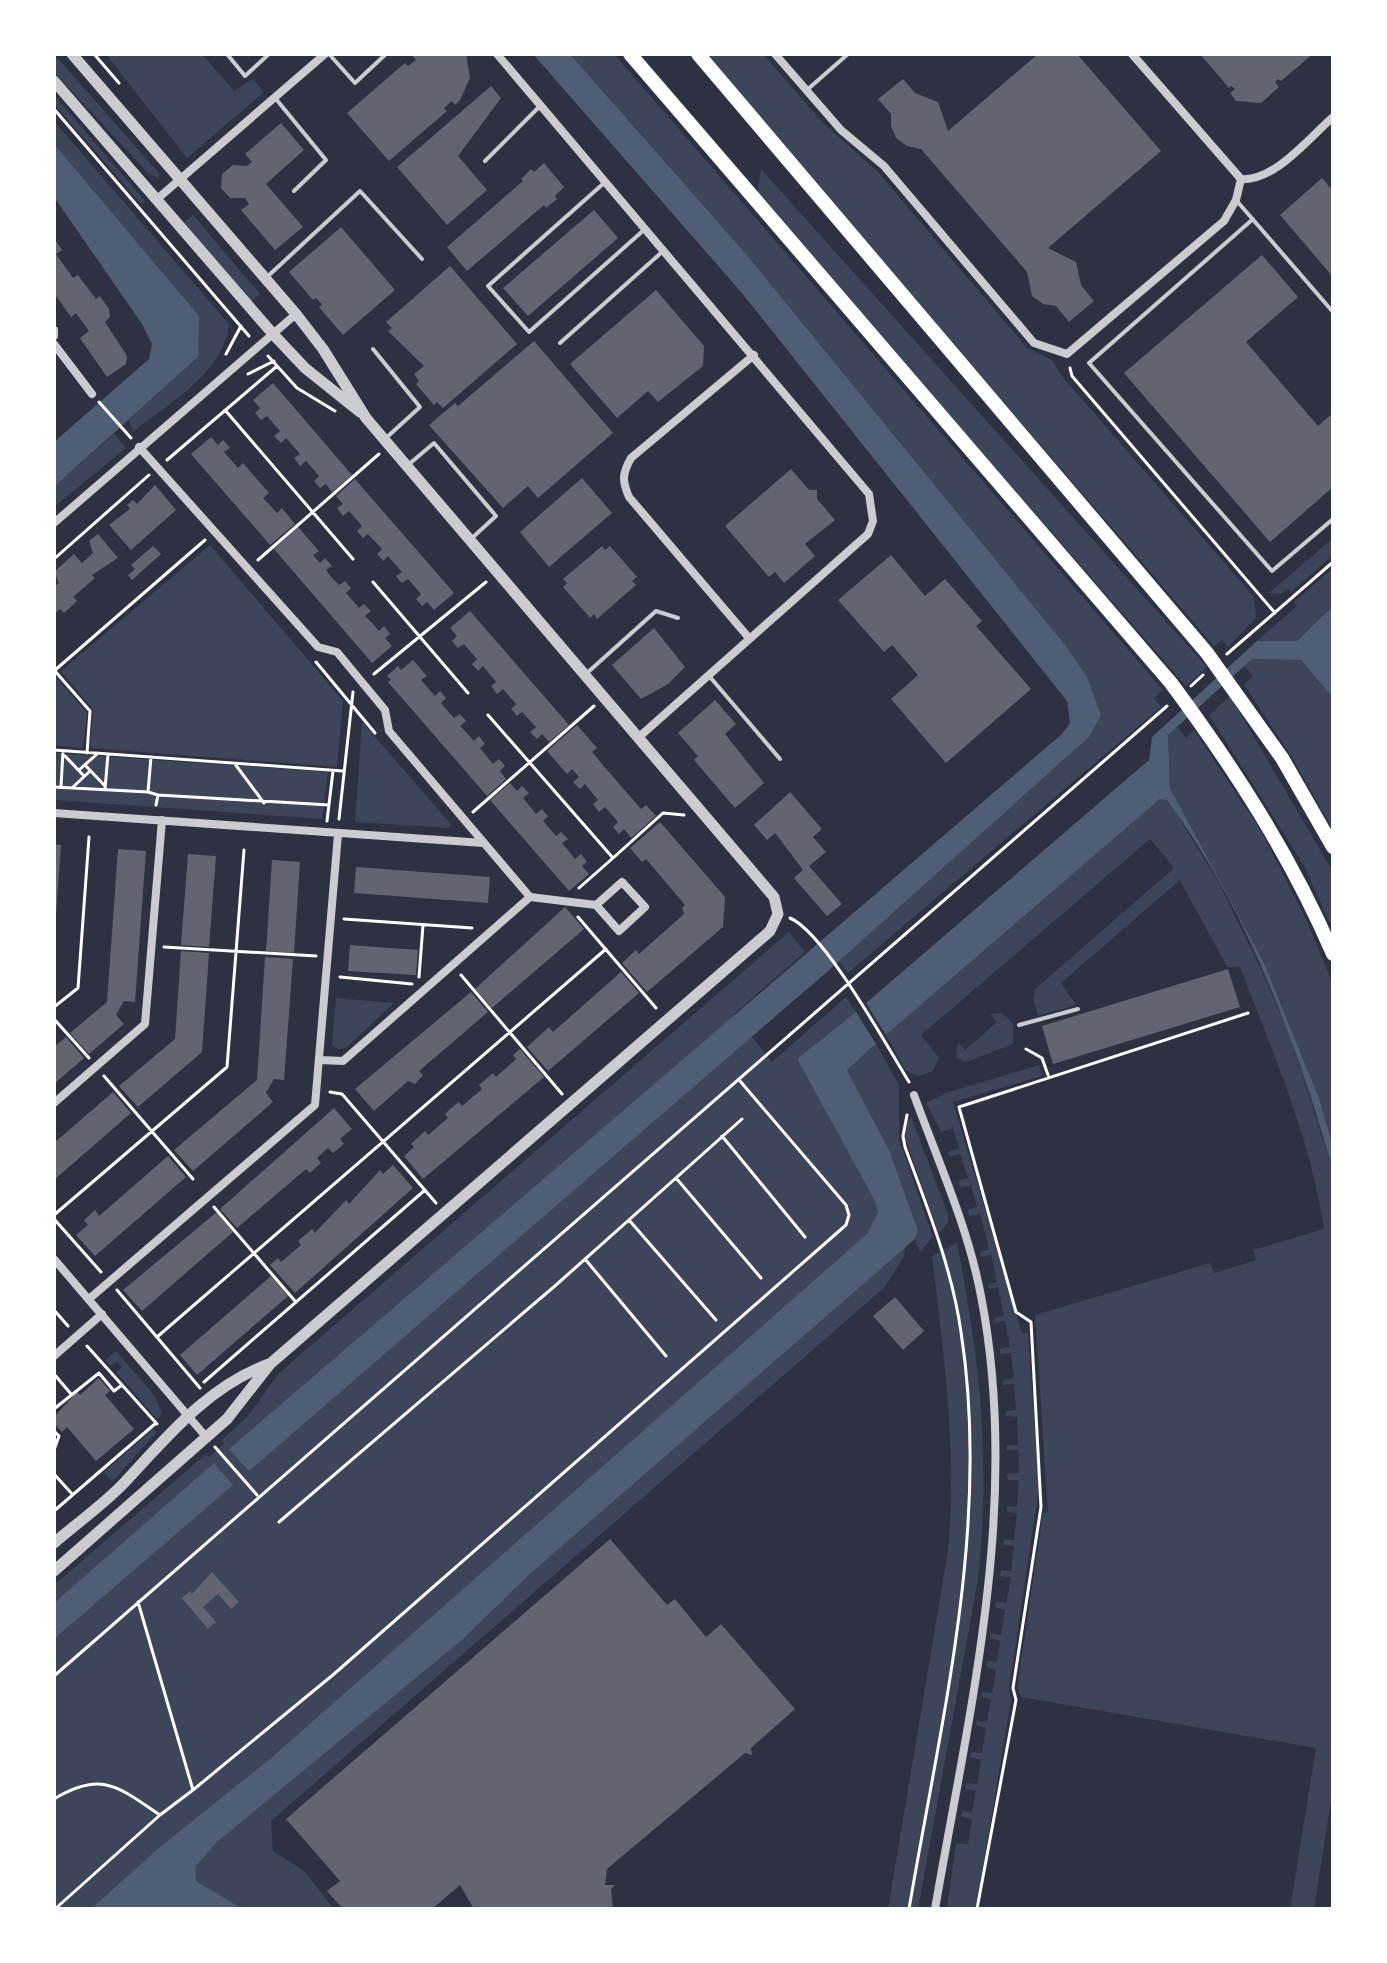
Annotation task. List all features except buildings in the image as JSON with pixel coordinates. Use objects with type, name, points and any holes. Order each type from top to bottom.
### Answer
[{"type":"main road","points":[[630,54],[1176,689],[1250,794],[1314,909],[1333,954]]},
{"type":"main road","points":[[698,54],[1211,658],[1282,758],[1333,847]]},
{"type":"street","points":[[72,54],[182,178],[296,314],[323,349],[366,418]]},
{"type":"street","points":[[156,200],[327,54]]},
{"type":"street","points":[[497,54],[869,494],[873,521],[868,534],[639,737]]},
{"type":"street","points":[[775,54],[841,130],[884,166],[1034,343],[1067,354],[1224,221],[1236,200],[1241,179]]},
{"type":"street","points":[[1132,54],[1241,179],[1257,179],[1270,171],[1333,117]]},
{"type":"street","points":[[54,81],[273,334],[366,418],[387,442],[774,897],[778,914],[770,931],[270,1364],[211,1442],[54,1571]]},
{"type":"street","points":[[54,523],[296,314]]},
{"type":"street","points":[[54,344],[92,394]]},
{"type":"street","points":[[749,638],[629,497],[622,483],[623,471],[631,458],[754,355]]},
{"type":"street","points":[[139,447],[318,647],[337,652],[385,710],[389,731],[530,897],[596,905],[619,931],[645,907],[622,882],[596,905]]},
{"type":"street","points":[[54,813],[483,843]]},
{"type":"street","points":[[54,1103],[145,1024],[162,820]]},
{"type":"street","points":[[89,1299],[315,1105],[338,834]]},
{"type":"street","points":[[320,1060],[343,1061],[530,897]]},
{"type":"street","points":[[914,1095],[948,1185],[981,1293],[998,1444],[991,1570],[935,1909]]},
{"type":"street","points":[[54,1259],[211,1442]]},
{"type":"street","points":[[54,1356],[102,1314]]},
{"type":"street","points":[[54,1543],[123,1484],[167,1436],[208,1398],[242,1374],[270,1364]]},
{"type":"lane","points":[[227,54],[245,76],[269,54]]},
{"type":"lane","points":[[327,54],[355,83],[386,54]]},
{"type":"lane","points":[[806,90],[848,54]]},
{"type":"lane","points":[[275,98],[326,160],[294,191]]},
{"type":"lane","points":[[485,161],[541,106]]},
{"type":"lane","points":[[606,182],[488,286],[529,332],[646,229]]},
{"type":"lane","points":[[266,278],[360,191],[422,259]]},
{"type":"lane","points":[[1236,200],[1333,312]]},
{"type":"lane","points":[[1253,219],[1089,363],[1272,571],[1333,519]]},
{"type":"lane","points":[[560,343],[664,250]]},
{"type":"lane","points":[[373,349],[420,407],[387,442]]},
{"type":"lane","points":[[407,466],[434,443],[443,453],[496,516],[470,539]]},
{"type":"lane","points":[[585,674],[656,611],[678,618]]},
{"type":"lane","points":[[709,675],[780,759]]},
{"type":"lane","points":[[1019,1025],[1078,1009]]},
{"type":"path","points":[[54,109],[259,346]]},
{"type":"path","points":[[218,381],[220,366],[241,326]]},
{"type":"path","points":[[245,375],[289,351]]},
{"type":"path","points":[[54,559],[289,351]]},
{"type":"path","points":[[1067,354],[1072,376],[1275,613]]},
{"type":"path","points":[[92,394],[129,435]]},
{"type":"path","points":[[225,410],[353,559]]},
{"type":"path","points":[[249,568],[387,442]]},
{"type":"path","points":[[87,753],[90,711],[54,670],[216,531]]},
{"type":"path","points":[[1211,658],[1275,613],[1333,562]]},
{"type":"path","points":[[338,834],[350,703],[354,690],[498,572]]},
{"type":"path","points":[[373,582],[468,693]]},
{"type":"path","points":[[318,647],[314,659],[376,735],[389,731]]},
{"type":"path","points":[[1176,689],[1204,674]]},
{"type":"path","points":[[464,819],[605,697]]},
{"type":"path","points":[[54,1676],[1168,705]]},
{"type":"path","points":[[488,715],[613,858]]},
{"type":"path","points":[[54,750],[343,771]]},
{"type":"path","points":[[63,753],[84,776]]},
{"type":"path","points":[[61,787],[63,753]]},
{"type":"path","points":[[79,770],[97,754]]},
{"type":"path","points":[[105,788],[108,754]]},
{"type":"path","points":[[148,792],[151,757]]},
{"type":"path","points":[[235,764],[264,803]]},
{"type":"path","points":[[85,765],[105,788]]},
{"type":"path","points":[[72,788],[90,771]]},
{"type":"path","points":[[326,833],[333,771]]},
{"type":"path","points":[[54,787],[329,805]]},
{"type":"path","points":[[158,795],[156,808],[162,820]]},
{"type":"path","points":[[667,1020],[564,901],[663,813],[703,817]]},
{"type":"path","points":[[54,1007],[78,988],[89,837]]},
{"type":"path","points":[[208,1398],[54,1217],[227,1067],[244,850]]},
{"type":"path","points":[[778,914],[794,919],[808,931],[860,1003],[914,1095],[903,1136],[944,1256],[961,1331],[972,1458],[969,1546],[909,1909]]},
{"type":"path","points":[[329,917],[493,930]]},
{"type":"path","points":[[324,976],[418,984],[423,925]]},
{"type":"path","points":[[152,946],[326,957]]},
{"type":"path","points":[[157,1337],[606,949]]},
{"type":"path","points":[[453,966],[570,1103]]},
{"type":"path","points":[[977,1909],[1016,1700],[1013,1688],[1041,1507],[1031,1322],[1016,1312],[959,1107],[1048,1075],[1248,1013]]},
{"type":"path","points":[[54,1019],[193,1179]]},
{"type":"path","points":[[1026,1049],[1042,1058],[1048,1075]]},
{"type":"path","points":[[55,1909],[160,1815],[334,1674],[846,1225],[849,1215],[846,1205],[739,1080]]},
{"type":"path","points":[[318,1090],[342,1094],[444,1212]]},
{"type":"path","points":[[279,1522],[585,1259],[742,1119]]},
{"type":"path","points":[[722,1136],[805,1237]]},
{"type":"path","points":[[676,1178],[761,1278]]},
{"type":"path","points":[[198,1386],[425,1190]]},
{"type":"path","points":[[206,1198],[256,1252],[296,1302]]},
{"type":"path","points":[[629,1220],[716,1320]]},
{"type":"path","points":[[585,1259],[666,1356]]},
{"type":"path","points":[[54,1310],[167,1436]]},
{"type":"path","points":[[54,1409],[99,1373],[114,1391],[122,1385]]},
{"type":"path","points":[[54,1374],[71,1394]]},
{"type":"path","points":[[54,1511],[156,1423]]},
{"type":"path","points":[[54,1431],[59,1436],[54,1450]]},
{"type":"path","points":[[211,1442],[258,1496]]},
{"type":"path","points":[[54,1474],[73,1495]]},
{"type":"path","points":[[138,1602],[193,1790]]},
{"type":"path","points":[[54,1799],[78,1784],[116,1785],[160,1815]]},
{"type":"shaded area","points":[[54,54],[159,173],[158,178],[148,173],[54,72]]},
{"type":"shaded area","points":[[106,54],[202,54],[234,91],[253,79],[264,92],[187,158]]},
{"type":"shaded area","points":[[533,54],[570,54],[747,255],[1066,646],[1086,675],[1101,715],[1089,737],[828,971],[249,1471],[229,1449],[1062,734],[1070,723],[1067,701],[741,292]]},
{"type":"shaded area","points":[[570,54],[614,54],[1163,690],[1154,698],[1161,707],[848,973],[839,961],[1089,737],[1086,675],[1066,646],[747,255]]},
{"type":"shaded area","points":[[703,54],[763,54],[824,124],[878,172],[1027,348],[1052,360],[1062,376],[1254,597],[1256,618],[1228,647],[1222,640],[1214,646]]},
{"type":"shaded area","points":[[54,95],[145,202],[141,204],[54,104]]},
{"type":"shaded area","points":[[54,121],[229,324],[225,342],[206,372],[193,386],[133,432],[129,420],[198,357],[118,224],[54,144]]},
{"type":"shaded area","points":[[54,144],[199,316],[198,357],[54,487],[54,442],[149,359],[152,344],[142,324],[54,197]]},
{"type":"shaded area","points":[[761,169],[1207,667],[1186,686],[757,195]]},
{"type":"shaded area","points":[[193,215],[260,294],[251,302],[184,223]]},
{"type":"shaded area","points":[[114,434],[126,448],[54,507],[54,487]]},
{"type":"shaded area","points":[[1333,538],[1333,555],[1291,592],[1288,589],[1282,594],[1269,593]]},
{"type":"shaded area","points":[[210,545],[343,701],[337,767],[90,748],[93,709],[61,671]]},
{"type":"shaded area","points":[[1333,568],[1333,606],[1297,641],[1257,641],[1297,606],[1294,602]]},
{"type":"shaded area","points":[[1333,606],[1333,698],[1301,660],[1252,659],[1168,735],[1170,788],[1264,963],[1319,1098],[1333,1147],[1333,1170],[1303,1073],[1245,931],[1196,842],[1167,800],[1160,799],[886,1035],[866,1003],[1149,760],[1152,737],[1257,641],[1297,641]]},
{"type":"shaded area","points":[[1252,659],[1302,660],[1333,698],[1333,830],[1290,754],[1244,685],[1253,676],[1244,666]]},
{"type":"shaded area","points":[[54,675],[87,713],[83,748],[54,745]]},
{"type":"shaded area","points":[[1230,696],[1333,872],[1333,930],[1303,864],[1209,715]]},
{"type":"shaded area","points":[[362,722],[451,824],[449,828],[355,822]]},
{"type":"shaded area","points":[[1177,727],[1186,738],[1194,730],[1261,831],[1306,919],[1333,984],[1333,1147],[1319,1098],[1264,963],[1170,788],[1168,734]]},
{"type":"shaded area","points":[[54,753],[328,772],[322,819],[54,800]]},
{"type":"shaded area","points":[[1160,799],[1168,800],[1219,883],[1259,965],[1289,1033],[1333,1170],[1333,1789],[1314,1909],[1290,1909],[1316,1748],[1021,1697],[1017,1688],[1043,1513],[1048,1512],[1035,1315],[1210,1263],[1214,1273],[1256,1260],[1253,1250],[1324,1229],[1300,1128],[1240,967],[1227,967],[1180,880],[1061,983],[1076,1005],[1038,1016],[1033,999],[1035,989],[1174,868],[1150,839],[921,1035],[939,1058],[933,1071],[919,1076],[906,1071],[886,1035]]},
{"type":"shaded area","points":[[789,932],[805,952],[734,1014],[772,1062],[846,997],[856,1012],[797,1060],[865,1181],[907,1237],[904,1256],[885,1287],[271,1821],[273,1851],[304,1871],[334,1909],[54,1909],[54,1585],[206,1454],[209,1457],[224,1444],[222,1440],[249,1415],[278,1374]]},
{"type":"shaded area","points":[[336,998],[394,1003],[346,1048],[338,1049],[332,1045]]},
{"type":"shaded area","points":[[856,1012],[876,1044],[847,1070],[889,1150],[918,1230],[915,1239],[531,1573],[463,1639],[217,1842],[195,1867],[196,1881],[242,1909],[91,1909],[160,1847],[271,1758],[868,1233],[878,1212],[875,1201],[797,1059]]},
{"type":"shaded area","points":[[1001,1013],[1013,1023],[1013,1044],[966,1062],[956,1057],[958,1042],[965,1050],[997,1022],[990,1014]]},
{"type":"shaded area","points":[[876,1044],[899,1085],[899,1139],[933,1237],[920,1252],[915,1239],[918,1230],[889,1150],[847,1070]]},
{"type":"shaded area","points":[[1039,1065],[1042,1076],[953,1102],[1022,1333],[1028,1333],[1039,1488],[1009,1689],[1011,1701],[976,1909],[947,1909],[956,1843],[968,1844],[972,1819],[961,1817],[962,1811],[972,1812],[976,1791],[965,1789],[966,1783],[977,1784],[981,1760],[970,1757],[971,1752],[982,1753],[986,1728],[976,1725],[977,1721],[987,1722],[991,1699],[981,1697],[981,1692],[992,1693],[996,1670],[986,1667],[987,1661],[997,1662],[1000,1641],[990,1638],[991,1633],[1001,1635],[1005,1610],[995,1607],[996,1601],[1006,1603],[1011,1578],[1000,1576],[1001,1570],[1011,1571],[1014,1546],[1003,1545],[1004,1539],[1014,1540],[1017,1513],[1007,1512],[1007,1506],[1017,1507],[1019,1480],[1008,1480],[1007,1474],[1019,1473],[1018,1450],[1007,1450],[1007,1445],[1018,1445],[1017,1417],[1006,1416],[1006,1411],[1016,1410],[1014,1384],[1003,1385],[1003,1380],[1014,1378],[1011,1353],[1000,1354],[1000,1349],[1010,1347],[1005,1321],[995,1323],[994,1318],[1004,1316],[998,1287],[989,1289],[988,1285],[997,1282],[991,1255],[981,1257],[980,1252],[989,1249],[980,1214],[969,1216],[968,1210],[977,1206],[971,1185],[960,1188],[958,1181],[968,1178],[960,1154],[950,1157],[948,1152],[959,1148],[953,1128],[941,1132],[926,1103],[946,1093]]},
{"type":"shaded area","points":[[911,1117],[948,1214],[948,1222],[939,1234],[905,1138],[907,1122]]},
{"type":"shaded area","points":[[957,1243],[972,1328],[981,1410],[983,1492],[978,1579],[918,1909],[888,1909],[948,1551],[950,1440],[932,1256]]},
{"type":"shaded area","points":[[116,1351],[155,1396],[162,1414],[157,1419],[116,1372],[122,1367],[117,1361],[110,1366],[105,1360]]},
{"type":"shaded area","points":[[153,1429],[157,1432],[112,1482],[104,1472]]},
{"type":"shaded area","points":[[214,1463],[233,1485],[54,1639],[54,1603]]}]
